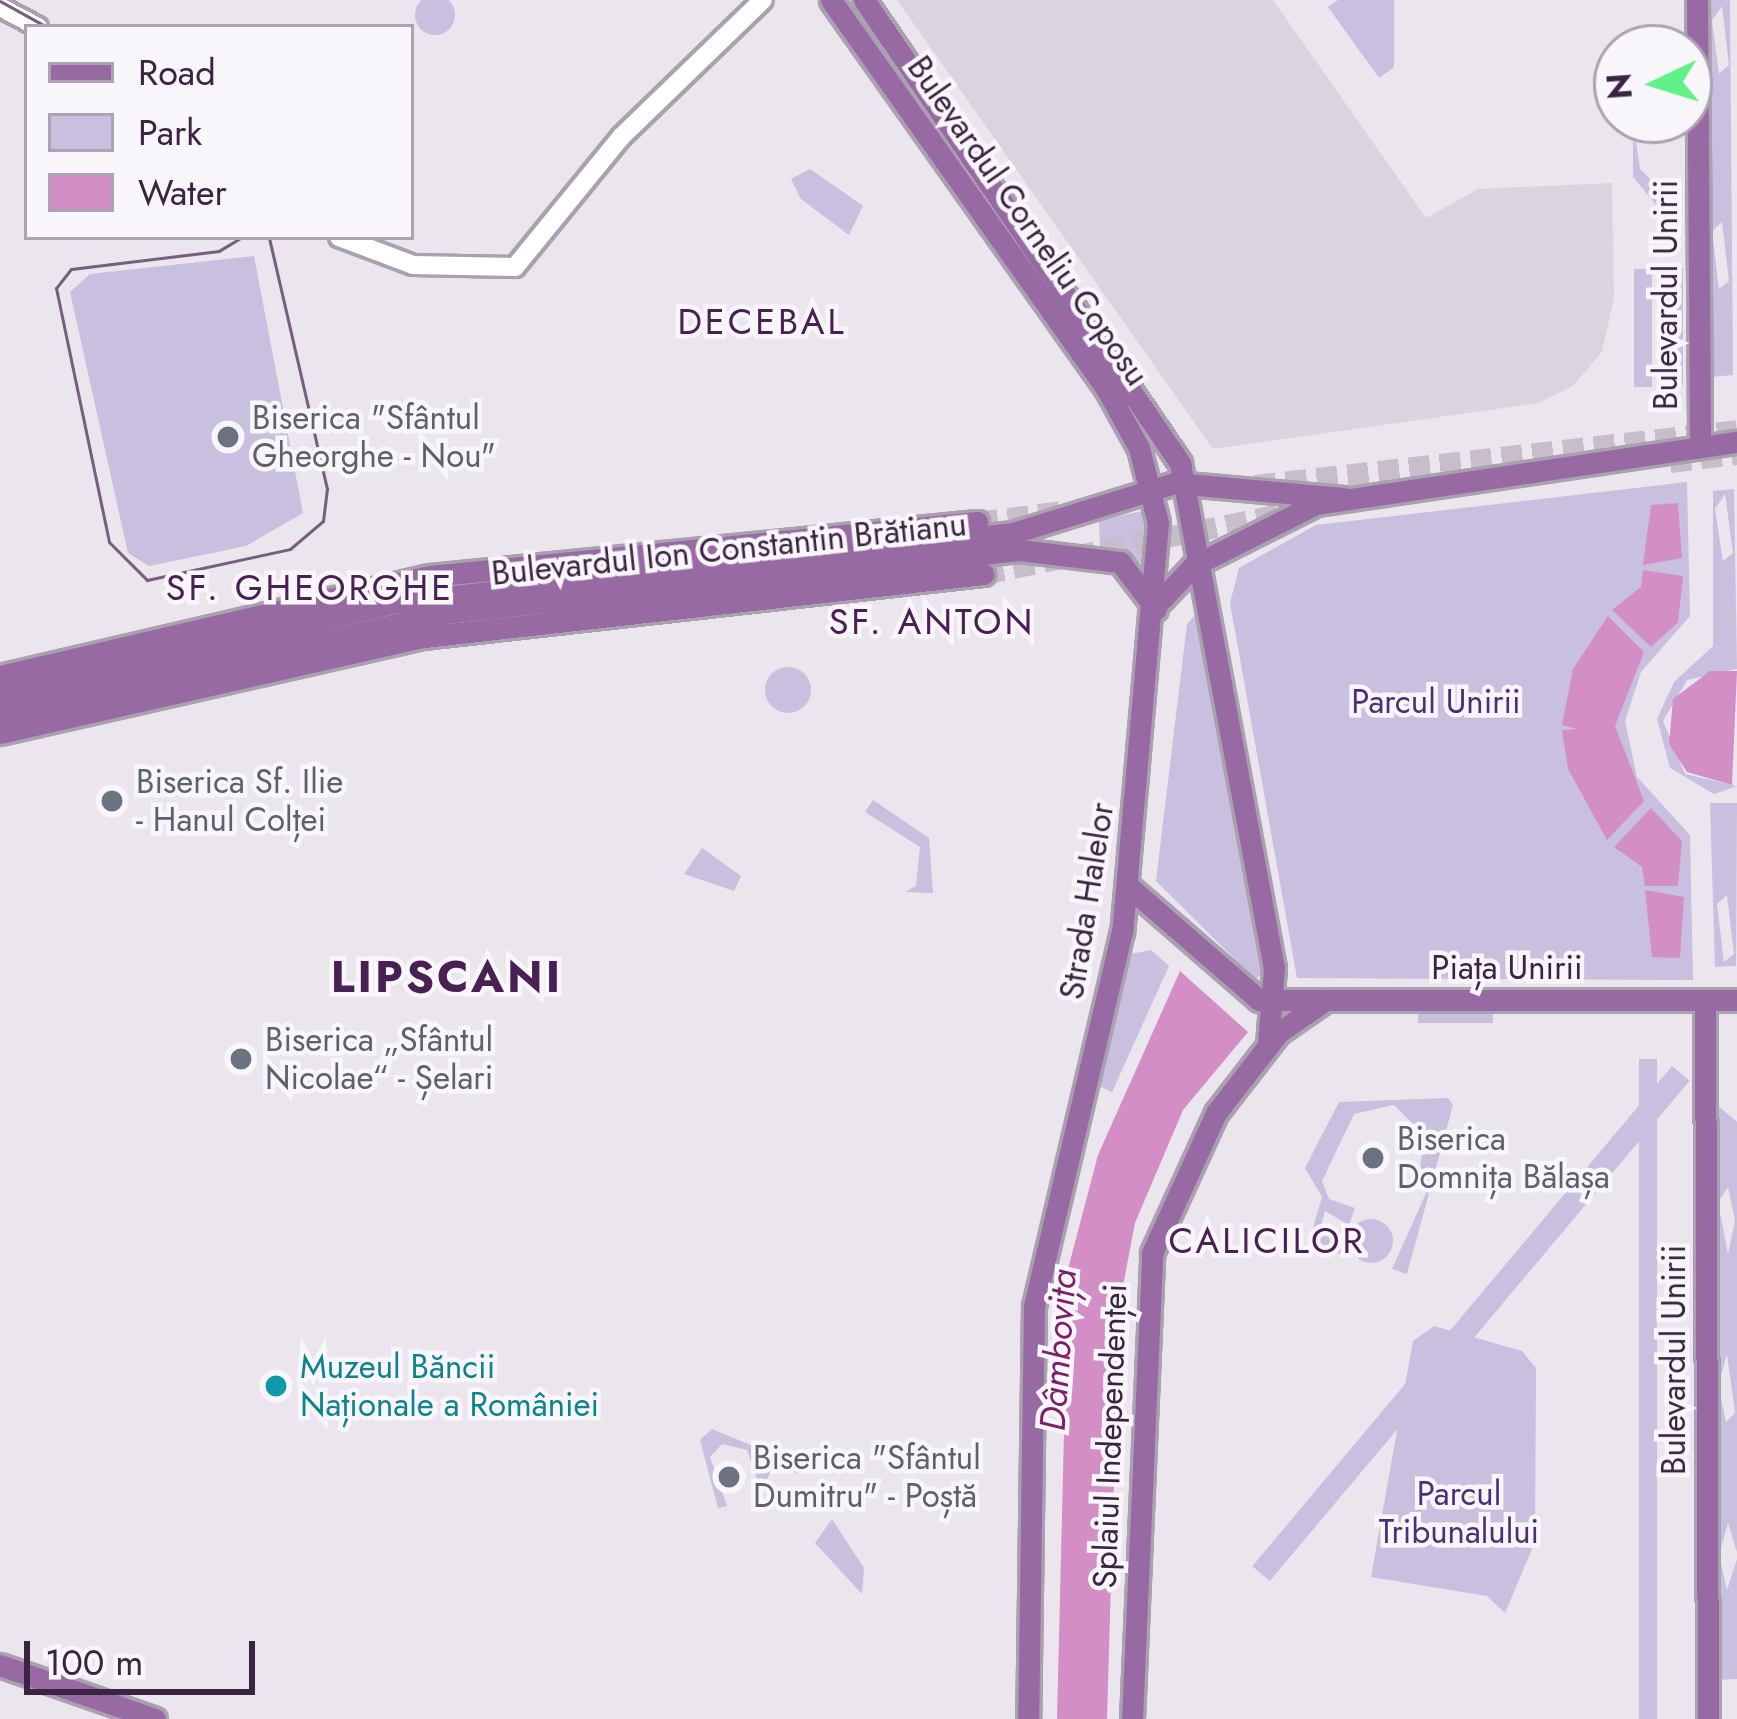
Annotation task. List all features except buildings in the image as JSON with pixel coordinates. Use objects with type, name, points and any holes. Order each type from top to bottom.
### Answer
[{"type":"main road","name":"Bulevardul Corneliu Coposu","points":[[831,0],[1107,390],[1151,489]]},
{"type":"main road","name":"Bulevardul Corneliu Coposu","points":[[864,0],[1113,358],[1186,482]]},
{"type":"main road","name":"Bulevardul Unirii","points":[[1697,0],[1700,447]]},
{"type":"main road","points":[[1158,612],[1151,489],[1186,482],[1343,498],[1737,442]]},
{"type":"main road","points":[[1186,482],[1276,1000]]},
{"type":"main road","name":"Bulevardul Ion Constantin Brătianu","points":[[0,696],[353,601],[1013,532],[1151,489]]},
{"type":"main road","points":[[1158,612],[1201,561],[1343,498]]},
{"type":"main road","name":"Bulevardul Ion Constantin Brătianu","points":[[0,676],[353,601],[712,547],[977,522]]},
{"type":"main road","name":"Bulevardul Ion Constantin Brătianu","points":[[0,734],[385,644],[1060,550],[1132,569],[1158,612]]},
{"type":"main road","points":[[683,600],[983,574]]},
{"type":"main road","name":"Bulevardul Ion Constantin Brătianu","points":[[0,716],[400,620],[683,600]]},
{"type":"main road","name":"Strada Halelor","points":[[1028,1719],[1033,1314],[1128,886],[1158,612]]},
{"type":"main road","name":"Piața Unirii","points":[[1128,886],[1241,991],[1276,1000],[1737,1000]]},
{"type":"main road","name":"Splaiul Independenței","points":[[1268,1044],[1276,1000]]},
{"type":"main road","name":"Bulevardul Unirii","points":[[1705,1000],[1708,1719]]},
{"type":"main road","name":"Splaiul Independenței","points":[[1132,1719],[1152,1253],[1202,1134],[1268,1044],[1324,1001]]},
{"type":"main road","points":[[0,1665],[155,1719]]},
{"type":"street","points":[[347,240],[412,265],[515,267],[621,137],[763,0]]},
{"type":"shaded area","points":[[897,0],[1273,0],[1426,218],[1478,189],[1612,183],[1614,298],[1602,352],[1573,386],[1538,403],[1213,449]]},
{"type":"green space","points":[[423,-1],[447,-1],[454,7],[454,23],[443,34],[427,34],[416,23],[416,7]]},
{"type":"green space","points":[[1338,0],[1394,0],[1394,67],[1379,78],[1328,7]]},
{"type":"green space","points":[[1709,0],[1730,0],[1733,375],[1711,377],[1713,29],[1719,74],[1729,65],[1722,6],[1709,24]],"holes":[[[1722,222],[1729,281],[1719,289],[1712,231]]]},
{"type":"green space","points":[[1636,144],[1640,169],[1683,211],[1662,212],[1633,177]]},
{"type":"green space","points":[[810,169],[863,206],[849,235],[801,199],[791,179]]},
{"type":"green space","points":[[254,256],[303,513],[246,546],[149,566],[128,553],[70,292],[90,274]]},
{"type":"green space","points":[[1664,268],[1683,268],[1683,385],[1664,385]]},
{"type":"green space","points":[[1634,269],[1652,269],[1652,387],[1634,387]]},
{"type":"green space","name":"Parcul Unirii","points":[[1687,482],[1690,616],[1641,672],[1625,721],[1637,777],[1690,835],[1693,980],[1297,978],[1230,603],[1239,568],[1316,525]]},
{"type":"green space","points":[[1734,489],[1737,669],[1687,680],[1663,721],[1685,774],[1737,786],[1714,794],[1670,768],[1657,719],[1674,682],[1713,646],[1713,491]],"holes":[[[1725,494],[1733,553],[1723,561],[1715,509]]]},
{"type":"green space","points":[[1143,511],[1148,566],[1100,547],[1099,520]]},
{"type":"green space","points":[[1200,610],[1266,972],[1255,979],[1156,881],[1187,624]]},
{"type":"green space","points":[[788,667],[804,674],[811,690],[804,706],[788,713],[772,706],[765,690],[772,674]]},
{"type":"green space","points":[[873,800],[929,838],[933,893],[905,892],[916,886],[920,847],[865,812]]},
{"type":"green space","points":[[1710,803],[1737,803],[1736,966],[1715,967]],"holes":[[[1727,895],[1734,954],[1724,962],[1717,904]]]},
{"type":"green space","points":[[702,848],[741,876],[734,891],[684,874]]},
{"type":"green space","points":[[1151,950],[1169,966],[1112,1092],[1098,1086],[1130,954]]},
{"type":"green space","points":[[1418,1009],[1493,1009],[1493,1023],[1418,1023]]},
{"type":"green space","points":[[1639,1059],[1657,1059],[1657,1719],[1639,1719]]},
{"type":"green space","points":[[1672,1066],[1690,1081],[1270,1581],[1252,1566]]},
{"type":"green space","points":[[1448,1098],[1453,1105],[1407,1274],[1392,1269],[1431,1182],[1419,1178],[1424,1135],[1394,1105],[1354,1114],[1322,1181],[1329,1199],[1355,1208],[1349,1225],[1325,1211],[1320,1229],[1348,1230],[1340,1254],[1308,1245],[1322,1197],[1305,1168],[1339,1102]]},
{"type":"green space","points":[[1717,1105],[1737,1122],[1737,1552],[1728,1523],[1719,1555],[1727,1590],[1737,1559],[1737,1679],[1718,1680]],"holes":[[[1728,1187],[1735,1221],[1728,1254],[1718,1202]],[[1727,1354],[1735,1413],[1726,1422],[1718,1386]]]},
{"type":"green space","points":[[1371,1219],[1386,1226],[1393,1241],[1386,1256],[1371,1263],[1356,1256],[1349,1241],[1356,1226]]},
{"type":"green space","name":"Parcul Tribunalului","points":[[1434,1326],[1522,1351],[1536,1368],[1535,1542],[1505,1613],[1487,1596],[1371,1577],[1413,1341]]},
{"type":"green space","points":[[712,1429],[802,1466],[799,1474],[773,1464],[762,1493],[747,1450],[722,1444],[710,1457],[727,1506],[718,1508],[700,1440]]},
{"type":"green space","points":[[832,1519],[864,1568],[862,1594],[815,1543]]},
{"type":"water","points":[[1678,503],[1682,558],[1643,565],[1651,505]]},
{"type":"water","points":[[1643,570],[1683,576],[1678,622],[1651,647],[1612,610],[1641,587]]},
{"type":"water","points":[[1608,616],[1644,652],[1615,726],[1644,801],[1607,840],[1568,769],[1562,730],[1577,729],[1562,725],[1573,669]]},
{"type":"water","points":[[1710,671],[1737,671],[1732,785],[1687,772],[1669,744],[1673,699]]},
{"type":"water","points":[[1651,808],[1682,841],[1678,886],[1645,886],[1642,867],[1614,847]]},
{"type":"water","points":[[1645,890],[1684,897],[1680,958],[1652,957]]},
{"type":"water","points":[[1180,971],[1248,1032],[1183,1110],[1135,1223],[1119,1307],[1107,1719],[1057,1719],[1068,1269],[1098,1155]]},
{"type":"tunnel","points":[[1255,485],[1737,430]]},
{"type":"tunnel","points":[[1670,462],[1737,454]]},
{"type":"tunnel","points":[[983,574],[1300,510]]},
{"type":"tunnel","points":[[977,522],[1063,511]]},
{"type":"tram line","points":[[0,1],[42,24]]},
{"type":"tram line","points":[[237,240],[219,251],[71,269],[56,288],[109,542],[147,580],[290,549],[323,521],[327,489],[270,240]]},
{"type":"place","name":"Biserica \"Sfântul Gheorghe - Nou\"","points":[[228,437]]},
{"type":"place","name":"Biserica Sf. Ilie - Hanul Colței","points":[[112,801]]},
{"type":"place","name":"Biserica „Sfântul Nicolae“ - Șelari","points":[[241,1059]]},
{"type":"place","name":"Biserica Domnița Bălașa","points":[[1373,1158]]},
{"type":"place","name":"Muzeul Băncii Naționale a României","points":[[276,1386]]},
{"type":"place","name":"Biserica \"Sfântul Dumitru\" - Poștă","points":[[729,1477]]},
{"type":"district","name":"DECEBAL","points":[[762,322]]},
{"type":"district","name":"SF. GHEORGHE","points":[[310,588]]},
{"type":"district","name":"SF. ANTON","points":[[932,622]]},
{"type":"district","name":"LIPSCANI","points":[[447,977]]},
{"type":"district","name":"CALICILOR","points":[[1267,1241]]},
{"type":"water label","name":"Dâmbovița","points":[[1058,1350]]}]
